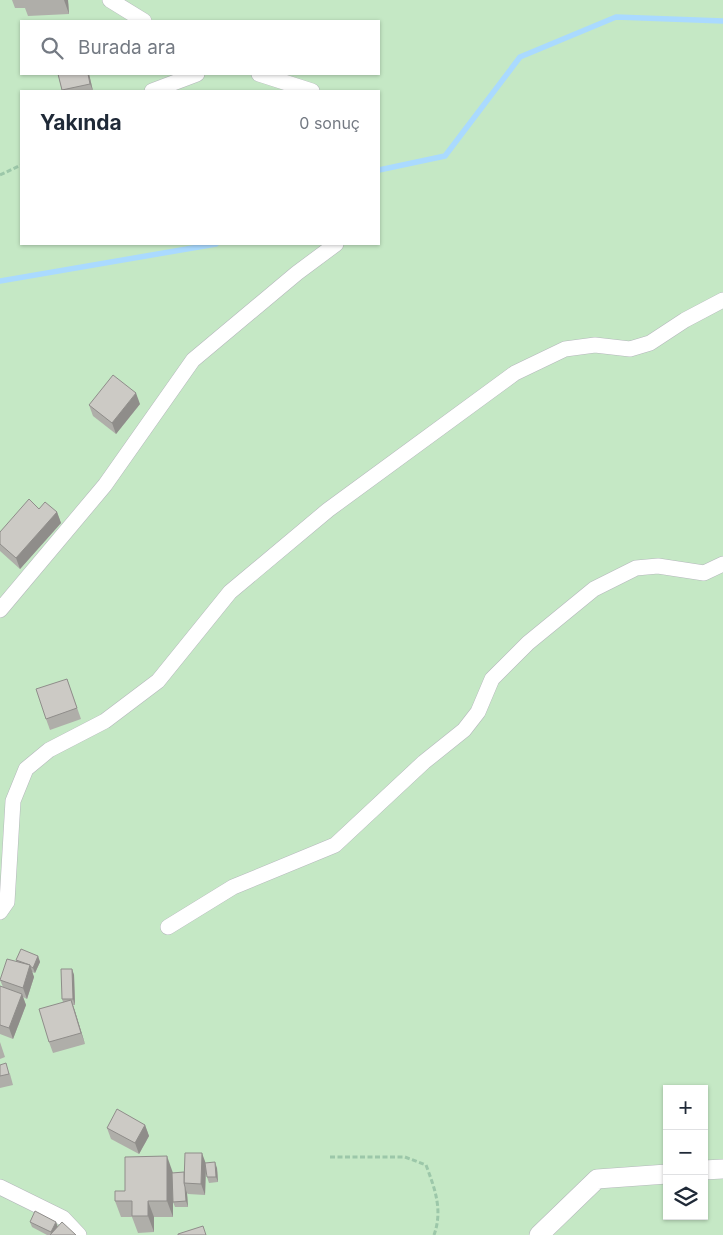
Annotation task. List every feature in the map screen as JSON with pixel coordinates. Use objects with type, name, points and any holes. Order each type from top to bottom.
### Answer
[{"type":"street","points":[[110,0],[142,20]]},
{"type":"street","points":[[155,90],[194,75]]},
{"type":"street","points":[[262,75],[309,90]]},
{"type":"street","points":[[0,610],[105,485],[193,360],[297,273],[335,245]]},
{"type":"street","points":[[0,912],[7,902],[13,801],[26,769],[49,750],[104,721],[158,681],[230,592],[336,504],[515,373],[565,348],[596,345],[630,348],[650,343],[685,320],[723,300]]},
{"type":"street","points":[[168,927],[233,888],[335,845],[424,762],[464,730],[478,712],[492,679],[528,643],[594,589],[636,568],[658,566],[704,573],[723,564]]},
{"type":"street","points":[[708,1170],[723,1169]]},
{"type":"street","points":[[539,1235],[597,1180],[663,1174]]},
{"type":"street","points":[[0,1187],[63,1218],[79,1235]]},
{"type":"path","points":[[0,175],[20,165]]},
{"type":"path","points":[[330,1158],[405,1157],[426,1165],[437,1195],[439,1217],[434,1235]]},
{"type":"green space","points":[[0,0],[723,0],[723,1235],[0,1235]]},
{"type":"building","points":[[58,75],[88,75],[90,84],[62,90]]},
{"type":"building","points":[[113,375],[136,393],[112,423],[89,405]]},
{"type":"building","points":[[29,499],[39,509],[45,502],[57,512],[16,558],[0,544],[0,532]]},
{"type":"building","points":[[67,679],[77,708],[46,719],[36,689]]},
{"type":"building","points":[[21,949],[38,956],[33,968],[16,960]]},
{"type":"building","points":[[7,959],[30,965],[23,988],[0,980]]},
{"type":"building","points":[[61,969],[72,969],[73,999],[62,999]]},
{"type":"building","points":[[0,986],[22,994],[9,1028],[0,1025]]},
{"type":"building","points":[[71,1000],[81,1033],[49,1042],[39,1009]]},
{"type":"building","points":[[6,1063],[9,1074],[0,1076],[0,1065]]},
{"type":"building","points":[[117,1109],[145,1125],[135,1143],[107,1128]]},
{"type":"building","points":[[185,1153],[202,1153],[201,1184],[184,1183]]},
{"type":"building","points":[[167,1156],[167,1201],[148,1201],[148,1216],[132,1216],[132,1201],[115,1201],[115,1191],[125,1191],[125,1157]]},
{"type":"building","points":[[215,1162],[216,1177],[207,1177],[205,1163]]},
{"type":"building","points":[[184,1172],[186,1201],[173,1202],[172,1173]]},
{"type":"building","points":[[35,1211],[56,1222],[51,1232],[30,1222]]},
{"type":"building","points":[[62,1222],[76,1235],[50,1235]]},
{"type":"building","points":[[203,1226],[206,1235],[178,1235],[178,1234]]},
{"type":"waterway","points":[[380,170],[445,156],[520,57],[616,17],[723,21]]},
{"type":"waterway","points":[[0,281],[210,245]]}]
